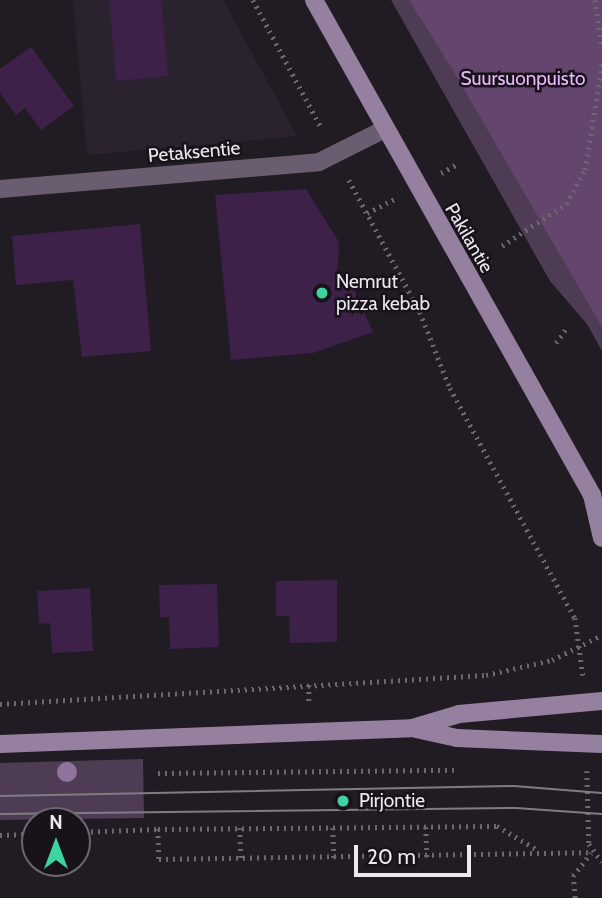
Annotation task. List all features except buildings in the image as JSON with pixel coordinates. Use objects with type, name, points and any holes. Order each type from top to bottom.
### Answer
[{"type":"main road","name":"Pakilantie","points":[[314,0],[383,130],[597,500],[602,538]]},
{"type":"main road","points":[[0,744],[412,728],[458,714],[602,701]]},
{"type":"main road","points":[[412,728],[457,738],[602,744]]},
{"type":"street","name":"Petaksentie","points":[[0,190],[319,162],[337,156],[383,130]]},
{"type":"path","points":[[253,0],[420,312],[450,388],[575,618],[582,645]]},
{"type":"path","points":[[595,0],[602,45]]},
{"type":"path","points":[[502,246],[566,204],[585,170],[602,64]]},
{"type":"path","points":[[556,343],[567,327]]},
{"type":"path","points":[[0,704],[503,674],[552,660],[602,635]]},
{"type":"path","points":[[309,685],[309,704]]},
{"type":"path","points":[[587,768],[587,833],[592,852],[602,862]]},
{"type":"path","points":[[158,773],[466,770]]},
{"type":"path","points":[[91,832],[498,825],[536,850]]},
{"type":"path","points":[[426,827],[427,857]]},
{"type":"path","points":[[240,828],[241,858]]},
{"type":"path","points":[[333,828],[334,858]]},
{"type":"path","points":[[158,830],[159,859],[501,856],[536,850],[592,852]]},
{"type":"path","points":[[0,835],[21,834]]},
{"type":"path","points":[[575,898],[573,876],[592,852]]},
{"type":"shaded area","points":[[73,0],[223,0],[297,136],[87,155]]},
{"type":"green space","name":"Suursuonpuisto","points":[[391,0],[602,0],[602,351],[587,324],[550,281]]},
{"type":"green space","name":"Suursuonpuisto","points":[[409,0],[602,0],[602,327],[454,72]]},
{"type":"green space","points":[[143,759],[144,818],[91,819],[91,807],[21,807],[21,820],[0,820],[0,763]]},
{"type":"tram line","points":[[0,796],[514,786],[602,793]]},
{"type":"tram line","points":[[0,814],[516,808],[602,814]]},
{"type":"place","name":"Nemrut pizza kebab","points":[[322,293]]},
{"type":"place","name":"Pirjontie","points":[[343,801]]}]
